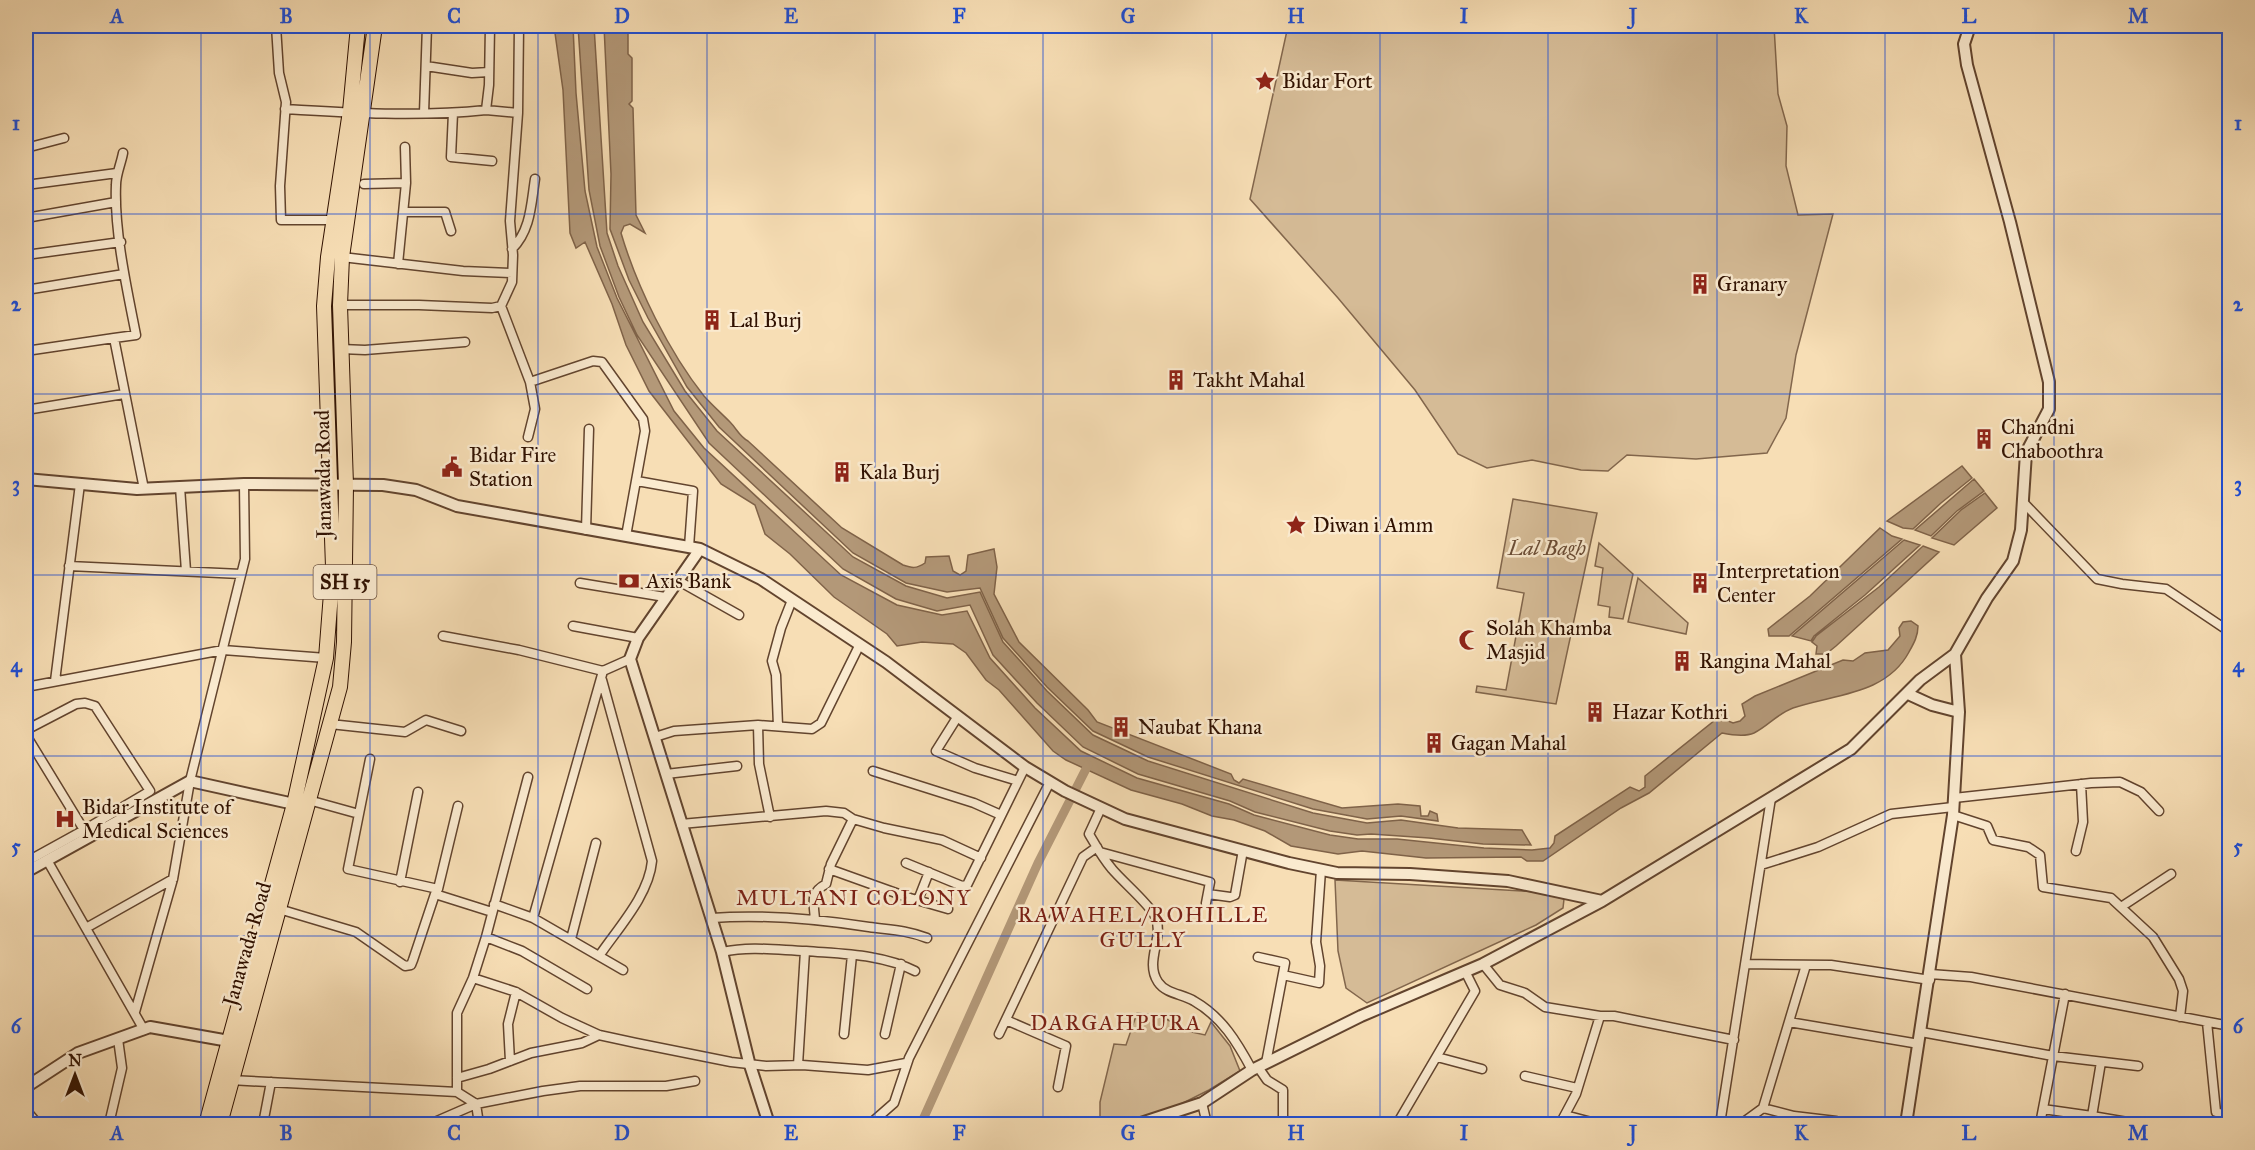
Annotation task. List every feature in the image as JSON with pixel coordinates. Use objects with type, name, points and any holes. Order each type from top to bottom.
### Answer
[{"type":"main road","name":"Janawada Road","points":[[206,1125],[225,1079],[279,909],[340,687],[344,656],[346,485],[340,305],[342,257],[357,112],[358,26]]},
{"type":"main road","name":"Janawada Road","points":[[220,1125],[229,1041],[295,800],[327,658],[333,567],[324,306],[333,220],[375,26]]},
{"type":"street","points":[[276,26],[279,73],[285,102],[280,186],[281,220],[333,220]]},
{"type":"street","points":[[424,113],[427,26]]},
{"type":"street","points":[[486,110],[490,26]]},
{"type":"street","points":[[519,26],[518,113],[510,220],[512,282],[501,306],[530,382],[535,409],[528,437]]},
{"type":"street","points":[[1138,1125],[1202,1103],[1259,1067],[1361,1016],[1483,963],[1602,901],[1851,749],[1920,680],[1955,654],[1987,598],[2013,561],[2021,530],[2026,453],[2049,409],[2049,382],[2010,222],[1968,65],[1964,44],[1970,26]]},
{"type":"street","points":[[26,37],[27,64]]},
{"type":"street","points":[[426,66],[472,73],[489,72]]},
{"type":"street","points":[[285,109],[424,113],[486,110],[518,113]]},
{"type":"street","points":[[453,113],[452,157],[492,161]]},
{"type":"street","points":[[26,148],[64,138]]},
{"type":"street","points":[[398,264],[405,212],[405,147]]},
{"type":"street","points":[[26,351],[136,335],[124,274],[116,202],[117,173],[123,153]]},
{"type":"street","points":[[26,185],[117,173]]},
{"type":"street","points":[[512,249],[521,240],[529,221],[535,179]]},
{"type":"street","points":[[364,184],[406,183]]},
{"type":"street","points":[[26,218],[116,202]]},
{"type":"street","points":[[405,212],[445,212],[451,231]]},
{"type":"street","points":[[26,255],[121,242]]},
{"type":"street","points":[[342,257],[463,271],[512,273]]},
{"type":"street","points":[[26,290],[124,274]]},
{"type":"street","points":[[340,305],[492,308],[501,306]]},
{"type":"street","points":[[114,338],[144,489]]},
{"type":"street","points":[[341,349],[365,350],[465,342]]},
{"type":"street","points":[[530,382],[593,361],[602,362],[643,419],[645,438],[626,536]]},
{"type":"street","points":[[26,410],[124,394]]},
{"type":"street","points":[[586,530],[589,429]]},
{"type":"street","points":[[26,478],[144,489],[244,484],[383,485],[416,490],[457,507],[694,548],[761,579],[860,644],[1025,767],[1065,791],[1125,819],[1337,873],[1410,874],[1508,881],[1602,901]]},
{"type":"street","points":[[533,918],[594,698],[603,676],[630,659],[638,638],[677,580],[694,548],[693,491],[637,481]]},
{"type":"street","points":[[55,681],[80,484]]},
{"type":"street","points":[[135,1012],[173,879],[190,781],[245,559],[244,484]]},
{"type":"street","points":[[180,488],[186,571]]},
{"type":"street","points":[[2023,502],[2097,579],[2166,589],[2229,632]]},
{"type":"street","points":[[69,566],[242,573]]},
{"type":"street","points":[[677,580],[739,615]]},
{"type":"street","points":[[580,583],[665,597]]},
{"type":"street","points":[[777,726],[776,675],[772,661],[792,600]]},
{"type":"street","points":[[573,626],[638,638]]},
{"type":"street","points":[[442,636],[529,652],[603,676]]},
{"type":"street","points":[[655,737],[674,731],[758,725],[812,729],[821,723],[860,644]]},
{"type":"street","points":[[26,687],[223,650],[327,658]]},
{"type":"street","points":[[1906,1125],[1930,977],[1953,807],[1959,712],[1955,654]]},
{"type":"street","points":[[630,659],[712,918],[749,1062],[770,1125]]},
{"type":"street","points":[[599,956],[642,890],[650,875],[652,861],[603,676]]},
{"type":"street","points":[[1908,694],[1932,705],[1959,712]]},
{"type":"street","points":[[26,730],[76,704],[86,703],[95,706],[150,791],[26,862]]},
{"type":"street","points":[[958,716],[936,751],[975,768],[1018,781]]},
{"type":"street","points":[[330,724],[405,732],[426,720],[461,731]]},
{"type":"street","points":[[758,725],[759,764],[770,817]]},
{"type":"street","points":[[26,735],[84,830]]},
{"type":"street","points":[[370,759],[348,869],[533,918],[623,970]]},
{"type":"street","points":[[666,774],[738,766]]},
{"type":"street","points":[[906,863],[965,886],[968,885],[1025,767]]},
{"type":"street","points":[[873,771],[974,803],[1001,815]]},
{"type":"street","points":[[457,1092],[457,1013],[473,978],[486,937],[528,777]]},
{"type":"street","points":[[26,872],[190,781],[295,800],[310,800],[359,814]]},
{"type":"street","points":[[870,1125],[894,1103],[906,1063],[1050,782]]},
{"type":"street","points":[[1761,865],[1818,847],[1890,814],[1953,807],[2081,784],[2120,782],[2141,792],[2159,812]]},
{"type":"street","points":[[2076,851],[2083,822],[2081,784]]},
{"type":"street","points":[[400,882],[418,792]]},
{"type":"street","points":[[1720,1125],[1772,798]]},
{"type":"street","points":[[279,909],[356,932],[405,966],[411,965],[436,892],[458,806]]},
{"type":"street","points":[[1098,807],[1089,834],[1110,867],[1154,914],[1159,928],[1153,952],[1154,975],[1159,985],[1193,1000],[1214,1015],[1259,1067],[1267,1080],[1283,1090],[1283,1125]]},
{"type":"street","points":[[1953,807],[1987,826],[1993,840],[2028,847],[2040,855],[2043,887],[2110,897],[2121,907],[2153,938],[2179,979],[2183,991],[2180,1017]]},
{"type":"street","points":[[681,824],[826,811],[844,813],[853,819],[942,840],[981,858]]},
{"type":"street","points":[[815,920],[814,894],[817,889],[826,884],[829,869],[853,819]]},
{"type":"street","points":[[571,939],[597,843]]},
{"type":"street","points":[[999,1034],[1083,857],[1099,850],[1210,882],[1207,899],[1235,895],[1243,850]]},
{"type":"street","points":[[47,860],[144,1030]]},
{"type":"street","points":[[829,869],[948,909]]},
{"type":"street","points":[[1283,975],[1319,983],[1320,966],[1316,942],[1321,870]]},
{"type":"street","points":[[918,900],[929,872]]},
{"type":"street","points":[[2121,907],[2171,874]]},
{"type":"street","points":[[86,928],[173,879]]},
{"type":"street","points":[[712,918],[741,916],[815,920],[901,929],[927,938]]},
{"type":"street","points":[[486,937],[522,951],[587,989]]},
{"type":"street","points":[[722,952],[746,948],[852,955],[901,964],[915,971]]},
{"type":"street","points":[[798,1065],[805,951]]},
{"type":"street","points":[[844,1034],[852,955]]},
{"type":"street","points":[[1258,957],[1285,963],[1259,1067]]},
{"type":"street","points":[[1483,963],[1500,985],[1525,993],[1545,1007],[1600,1016],[1614,1016],[1734,1040]]},
{"type":"street","points":[[1746,963],[1831,965],[1930,977],[1971,977],[2229,1026]]},
{"type":"street","points":[[885,1034],[901,964]]},
{"type":"street","points":[[1741,1125],[1763,1108],[1806,965]]},
{"type":"street","points":[[1397,1125],[1476,992],[1465,971]]},
{"type":"street","points":[[473,978],[516,993],[599,1035],[731,1062],[749,1062],[766,1066],[798,1065],[868,1070],[906,1063]]},
{"type":"street","points":[[510,1061],[508,1024],[516,993]]},
{"type":"street","points":[[2040,1125],[2065,994]]},
{"type":"street","points":[[1560,1125],[1577,1088],[1600,1016]]},
{"type":"street","points":[[1006,1020],[1066,1046],[1058,1087]]},
{"type":"street","points":[[1789,1022],[1919,1044]]},
{"type":"street","points":[[2207,1022],[2216,1112],[2229,1116]]},
{"type":"street","points":[[26,1087],[78,1053],[150,1027],[229,1041]]},
{"type":"street","points":[[1921,1032],[2053,1056],[2138,1066]]},
{"type":"street","points":[[457,1078],[531,1053],[582,1043],[599,1035]]},
{"type":"street","points":[[109,1125],[122,1068],[118,1039]]},
{"type":"street","points":[[1437,1057],[1482,1069]]},
{"type":"street","points":[[2090,1120],[2102,1062]]},
{"type":"street","points":[[1525,1076],[1577,1088]]},
{"type":"street","points":[[225,1079],[457,1092],[476,1104],[479,1125]]},
{"type":"street","points":[[430,1125],[476,1104],[579,1086],[666,1086],[695,1081]]},
{"type":"street","points":[[263,1125],[271,1082]]},
{"type":"street","points":[[1202,1103],[1207,1125]]},
{"type":"street","points":[[1763,1108],[1794,1116],[1836,1121],[1841,1125]]},
{"type":"street","points":[[2043,1109],[2090,1120],[2139,1124]]},
{"type":"street","points":[[26,1110],[37,1124]]},
{"type":"street","points":[[1565,1114],[1599,1125]]},
{"type":"green space","points":[[1288,26],[1774,26],[1778,94],[1787,126],[1786,166],[1798,215],[1833,214],[1796,355],[1786,418],[1767,453],[1696,459],[1627,455],[1608,471],[1581,470],[1532,460],[1487,468],[1458,454],[1415,390],[1338,298],[1250,199]]},
{"type":"green space","name":"Lal Bagh","points":[[1513,499],[1597,513],[1556,704],[1476,692],[1477,686],[1506,690],[1524,593],[1497,588]]},
{"type":"green space","points":[[1599,543],[1633,574],[1623,619],[1609,617],[1610,607],[1598,605],[1603,568],[1595,566]]},
{"type":"green space","points":[[1638,578],[1688,623],[1686,634],[1628,622]]},
{"type":"green space","points":[[1335,880],[1540,892],[1564,899],[1563,908],[1536,925],[1367,1003],[1346,988],[1338,951]]},
{"type":"green space","points":[[1137,1013],[1160,1017],[1170,1021],[1178,1029],[1205,1035],[1211,1022],[1230,1046],[1240,1071],[1171,1109],[1125,1124],[1100,1124],[1100,1102],[1114,1044],[1126,1045]]},
{"type":"shaded area","points":[[554,26],[573,26],[576,93],[585,191],[597,247],[617,298],[674,411],[704,448],[841,575],[897,605],[942,615],[967,611],[990,658],[1035,708],[1081,751],[1137,778],[1229,804],[1254,815],[1330,835],[1484,848],[1532,850],[1550,848],[1555,836],[1630,787],[1639,791],[1645,787],[1645,776],[1724,713],[1728,721],[1733,723],[1740,721],[1745,716],[1742,704],[1755,696],[1843,660],[1853,661],[1865,653],[1888,650],[1900,636],[1899,628],[1903,622],[1911,621],[1918,626],[1914,642],[1899,666],[1887,677],[1873,685],[1793,708],[1750,734],[1722,733],[1649,793],[1621,808],[1543,861],[1527,861],[1521,857],[1426,858],[1362,851],[1338,854],[1291,846],[1265,831],[1234,820],[1212,816],[1182,804],[1131,790],[1066,760],[1053,751],[999,690],[986,680],[966,653],[953,644],[922,642],[897,646],[887,634],[834,597],[790,554],[765,534],[755,505],[721,484],[649,391],[626,345],[612,304],[585,242],[576,248],[570,233],[563,90]]},
{"type":"shaded area","points":[[578,26],[594,26],[607,233],[618,266],[643,322],[685,391],[717,431],[853,557],[906,586],[947,598],[980,592],[1003,642],[1047,691],[1093,735],[1148,761],[1313,813],[1367,823],[1401,820],[1458,828],[1522,830],[1531,845],[1483,844],[1330,831],[1255,812],[1230,801],[1138,774],[1083,747],[1037,703],[993,655],[970,605],[937,611],[896,599],[843,569],[709,443],[637,335],[619,297],[600,246],[589,190]]},
{"type":"shaded area","points":[[604,26],[628,26],[628,54],[632,58],[632,101],[629,104],[633,108],[636,215],[645,233],[630,224],[624,226],[621,233],[628,254],[655,318],[679,360],[704,396],[742,437],[842,528],[903,565],[916,567],[925,563],[926,557],[949,556],[953,571],[960,575],[966,571],[968,555],[994,549],[997,567],[994,594],[1019,642],[1088,710],[1097,722],[1231,774],[1239,783],[1243,779],[1342,808],[1398,804],[1420,806],[1421,816],[1428,816],[1430,811],[1437,814],[1438,821],[1401,816],[1367,819],[1313,809],[1148,757],[1093,731],[1047,687],[1003,638],[980,588],[947,592],[906,583],[853,553],[719,427],[687,387],[648,318],[629,280],[610,229],[611,174]]},
{"type":"shaded area","points":[[1962,466],[1972,478],[1913,529],[1903,528],[1887,521]]},
{"type":"shaded area","points":[[1974,479],[1984,491],[1957,511],[1931,536],[1915,530]]},
{"type":"shaded area","points":[[1985,493],[1997,508],[1954,545],[1932,538],[1961,510]]},
{"type":"shaded area","points":[[1880,528],[1902,539],[1789,636],[1769,636],[1768,629],[1810,596]]},
{"type":"shaded area","points":[[1904,540],[1920,545],[1811,641],[1792,636]]},
{"type":"shaded area","points":[[1923,546],[1939,552],[1836,646],[1826,654],[1816,654],[1817,646],[1812,642],[1816,636],[1879,587]]},
{"type":"waterway","points":[[921,1124],[1038,863],[1088,765]]},
{"type":"place","name":"Bidar Fort","points":[[1265,81]]},
{"type":"place","name":"Granary","points":[[1700,284]]},
{"type":"place","name":"Lal Burj","points":[[712,320]]},
{"type":"place","name":"Takht Mahal","points":[[1176,380]]},
{"type":"place","name":"Chandni Chaboothra","points":[[1984,439]]},
{"type":"place","name":"Bidar Fire Station","points":[[452,467]]},
{"type":"place","name":"Kala Burj","points":[[842,472]]},
{"type":"place","name":"Diwan i Amm","points":[[1296,525]]},
{"type":"place","name":"Axis Bank","points":[[629,581]]},
{"type":"place","name":"Interpretation Center","points":[[1700,583]]},
{"type":"place","name":"Solah Khamba Masjid","points":[[1469,640]]},
{"type":"place","name":"Rangina Mahal","points":[[1682,661]]},
{"type":"place","name":"Hazar Kothri","points":[[1595,712]]},
{"type":"place","name":"Naubat Khana","points":[[1121,727]]},
{"type":"place","name":"Gagan Mahal","points":[[1434,743]]},
{"type":"place","name":"Bidar Institute of Medical Sciences","points":[[65,819]]},
{"type":"district","name":"MULTANI COLONY","points":[[854,897]]},
{"type":"district","name":"RAWAHEL/ROHILLE GULLY","points":[[1143,926]]},
{"type":"district","name":"DARGAHPURA","points":[[1116,1022]]}]
